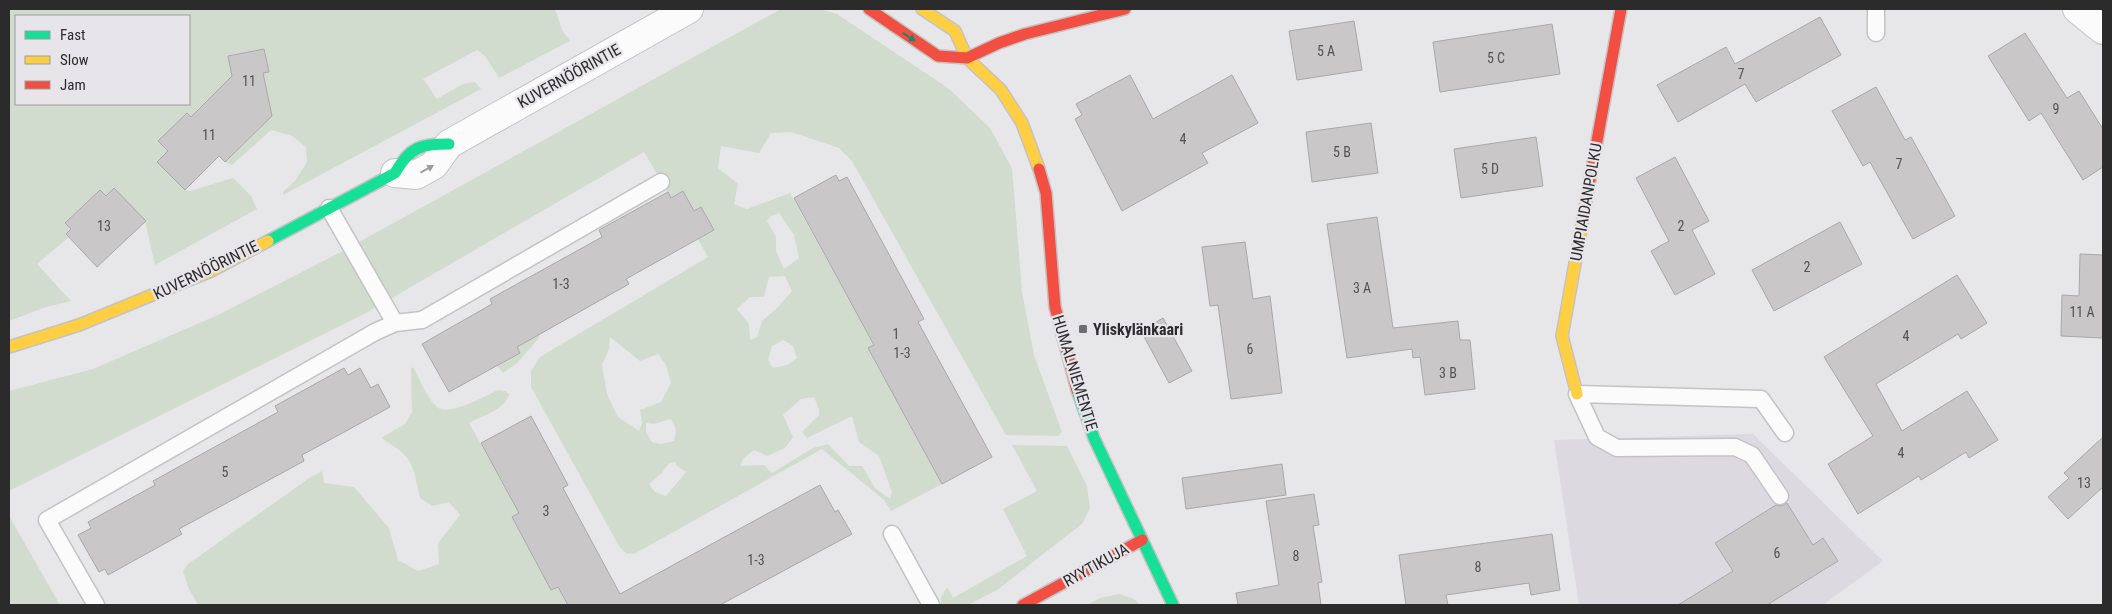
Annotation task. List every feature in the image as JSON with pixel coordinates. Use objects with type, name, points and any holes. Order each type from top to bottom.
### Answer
[{"type":"street","name":"KUVERNÖÖRINTIE","points":[[9,347],[79,325],[146,300],[211,271],[395,173],[416,175],[434,165],[449,144],[690,9]]},
{"type":"street","points":[[869,9],[938,56],[967,58],[999,43],[1025,34],[1125,9]]},
{"type":"street","name":"HUMALNIEMENTIE","points":[[922,9],[955,31],[967,58],[1001,90],[1022,123],[1035,154],[1046,193],[1051,274],[1064,344],[1077,390],[1094,438],[1173,605]]},
{"type":"street","name":"UMPIAIDANPOLKU","points":[[1577,394],[1562,336],[1621,9]]},
{"type":"street","points":[[2077,9],[2103,30]]},
{"type":"street","name":"RYYTIKUJA","points":[[1022,605],[1142,540]]},
{"type":"lane","points":[[1876,9],[1876,33]]},
{"type":"lane","points":[[96,605],[47,520],[375,332],[395,323],[422,320],[661,182]]},
{"type":"lane","points":[[329,208],[395,323]]},
{"type":"lane","points":[[1780,496],[1752,455],[1735,447],[1617,448],[1597,437],[1577,394],[1761,399],[1785,433]]},
{"type":"lane","points":[[892,534],[931,605]]},
{"type":"shaded area","points":[[1753,434],[1883,561],[1823,605],[1579,605],[1554,440]]},
{"type":"green space","points":[[9,9],[555,9],[562,30],[570,41],[499,78],[485,56],[477,50],[423,79],[437,99],[463,84],[475,82],[481,89],[283,195],[283,192],[295,181],[307,162],[306,147],[292,136],[271,130],[232,165],[225,162],[268,120],[269,102],[263,73],[269,71],[264,49],[228,56],[236,95],[215,93],[197,110],[208,121],[201,128],[187,113],[158,141],[168,151],[157,162],[185,190],[190,191],[233,178],[251,196],[257,209],[155,265],[145,221],[114,188],[106,196],[100,190],[65,222],[71,229],[66,233],[69,237],[37,264],[71,301],[46,307],[9,321]]},
{"type":"green space","points":[[819,9],[837,14],[948,88],[990,128],[1012,168],[1022,292],[1034,355],[1062,432],[1058,436],[1006,435],[852,161],[839,148],[791,132],[771,133],[759,153],[721,146],[718,168],[738,184],[734,204],[747,209],[790,193],[874,345],[868,349],[884,379],[903,398],[897,402],[922,447],[940,466],[934,470],[942,484],[891,511],[884,500],[822,449],[634,554],[626,553],[619,546],[531,387],[531,371],[540,357],[708,257],[698,239],[714,230],[701,207],[694,211],[683,191],[671,198],[644,152],[366,313],[9,491],[9,391],[93,369],[218,315],[341,252],[779,10]],"holes":[[[779,213],[794,235],[799,258],[784,269],[776,251],[776,237],[767,221],[771,216]],[[785,276],[792,291],[762,321],[757,337],[750,340],[749,324],[737,309],[750,297],[764,297],[769,277]],[[610,337],[640,361],[658,354],[666,365],[671,383],[661,402],[640,410],[642,423],[639,431],[618,417],[607,394],[602,365],[609,349]],[[783,340],[793,346],[797,358],[787,365],[773,368],[768,360],[772,346]],[[814,397],[819,409],[819,415],[802,432],[807,438],[852,416],[859,442],[879,456],[892,492],[890,499],[875,488],[862,466],[849,466],[828,444],[813,448],[772,473],[764,465],[740,466],[744,458],[754,450],[767,456],[785,448],[793,437],[783,415],[801,399]],[[671,419],[676,430],[674,441],[661,444],[652,442],[646,432],[646,423],[654,424]],[[675,462],[677,466],[686,472],[666,496],[655,492],[649,484],[662,473],[669,463]]]},
{"type":"green space","points":[[538,335],[540,337],[516,364],[503,373],[497,366],[519,353],[517,347]]},
{"type":"green space","points":[[413,367],[430,398],[437,407],[443,409],[458,408],[498,390],[509,394],[504,404],[499,408],[469,423],[489,459],[495,456],[507,478],[502,482],[519,513],[512,518],[528,547],[534,544],[534,560],[551,590],[558,587],[568,605],[198,605],[188,587],[183,571],[188,564],[322,471],[324,483],[354,487],[389,528],[398,560],[418,571],[439,564],[438,543],[460,515],[449,502],[432,506],[420,498],[410,462],[400,451],[381,438],[405,424],[412,412],[411,369]]},
{"type":"green space","points":[[1012,445],[1067,446],[1087,486],[1090,508],[1082,524],[997,590],[968,605],[941,605],[941,598],[947,587],[953,598],[1027,556],[1003,509],[1037,491]]},
{"type":"green space","points":[[9,516],[60,605],[9,605]]},
{"type":"green space","points":[[1119,594],[1134,599],[1140,605],[1087,605],[1100,598]]},
{"type":"building","points":[[1820,17],[1841,55],[1756,102],[1745,84],[1678,122],[1657,85],[1726,47],[1735,64]]},
{"type":"building","points":[[1354,21],[1362,70],[1297,80],[1289,31]]},
{"type":"building","points":[[1552,24],[1560,74],[1440,92],[1433,42]]},
{"type":"building","points":[[2025,33],[2067,98],[2079,91],[2103,129],[2103,167],[2083,180],[2041,113],[2029,121],[1988,56]]},
{"type":"building","points":[[264,49],[269,72],[263,73],[272,116],[225,162],[219,156],[185,190],[157,162],[168,151],[158,141],[187,113],[191,117],[232,76],[228,56]]},
{"type":"building","points":[[1130,75],[1153,119],[1232,75],[1258,123],[1202,153],[1208,163],[1122,211],[1075,119],[1082,115],[1076,104]]},
{"type":"building","points":[[1876,87],[1905,140],[1911,137],[1955,216],[1913,239],[1870,162],[1863,166],[1832,111]]},
{"type":"building","points":[[1371,123],[1378,173],[1312,182],[1306,132]]},
{"type":"building","points":[[1536,137],[1543,186],[1461,198],[1454,149]]},
{"type":"building","points":[[1675,157],[1709,221],[1692,230],[1715,274],[1675,295],[1651,251],[1669,241],[1636,178]]},
{"type":"building","points":[[836,175],[839,181],[847,177],[924,319],[918,322],[992,457],[942,484],[868,348],[874,345],[794,198]]},
{"type":"building","points":[[114,188],[146,221],[97,267],[66,234],[71,229],[65,223],[100,190],[106,196]]},
{"type":"building","points":[[683,191],[694,211],[701,207],[714,230],[626,279],[629,284],[517,347],[520,353],[449,392],[422,344],[492,304],[490,299],[602,237],[599,230],[668,192],[671,198]]},
{"type":"building","points":[[1377,217],[1393,328],[1458,321],[1460,340],[1470,340],[1475,389],[1425,395],[1420,357],[1413,358],[1412,349],[1347,358],[1327,224]]},
{"type":"building","points":[[1840,222],[1862,264],[1774,311],[1752,270]]},
{"type":"building","points":[[1245,242],[1253,299],[1270,296],[1282,393],[1231,399],[1218,305],[1210,306],[1202,247]]},
{"type":"building","points":[[2080,254],[2103,255],[2103,338],[2061,336],[2062,295],[2079,296]]},
{"type":"building","points":[[1957,275],[1987,323],[1961,339],[1958,334],[1876,384],[1902,431],[1967,391],[1998,440],[1969,458],[1966,452],[1921,480],[1919,476],[1858,514],[1828,464],[1873,436],[1824,357]]},
{"type":"building","points":[[1163,318],[1192,371],[1169,383],[1141,331]]},
{"type":"building","points":[[344,368],[348,375],[360,368],[371,388],[378,384],[390,407],[302,455],[304,461],[179,529],[182,534],[108,575],[105,569],[99,572],[78,535],[91,528],[88,522],[155,485],[153,481],[278,412],[275,406]]},
{"type":"building","points":[[531,416],[568,485],[563,488],[620,594],[820,485],[835,512],[838,510],[852,534],[720,605],[568,605],[558,587],[551,590],[512,517],[519,513],[481,443]]},
{"type":"building","points":[[2103,437],[2103,487],[2068,519],[2048,497],[2069,478],[2064,473]]},
{"type":"building","points":[[1282,464],[1286,495],[1186,509],[1182,478]]},
{"type":"building","points":[[1314,494],[1319,525],[1313,526],[1322,582],[1318,583],[1321,605],[1238,605],[1236,593],[1279,585],[1266,501]]},
{"type":"building","points":[[1787,503],[1813,545],[1823,538],[1838,561],[1767,605],[1678,605],[1733,571],[1715,543],[1776,505],[1781,506]]},
{"type":"building","points":[[1552,534],[1560,590],[1531,595],[1529,583],[1446,595],[1448,605],[1406,605],[1399,555]]},
{"type":"traffic: fast","points":[[268,241],[395,173],[411,152],[423,146],[449,144]]},
{"type":"traffic: fast","points":[[1077,390],[1094,438],[1173,605]]},
{"type":"traffic: slow","points":[[922,9],[955,31],[967,58],[1001,90],[1022,123],[1039,169]]},
{"type":"traffic: slow","points":[[1577,394],[1562,336],[1589,185]]},
{"type":"traffic: slow","points":[[9,347],[79,325],[211,271],[268,241]]},
{"type":"traffic: jam","points":[[869,9],[938,56],[967,58],[999,43],[1025,34],[1125,9]]},
{"type":"traffic: jam","points":[[1589,185],[1621,9]]},
{"type":"traffic: jam","points":[[1039,169],[1046,193],[1055,307],[1077,390]]},
{"type":"traffic: jam","points":[[1023,605],[1142,540]]},
{"type":"place","name":"Yliskylänkaari","points":[[1083,329]]}]
